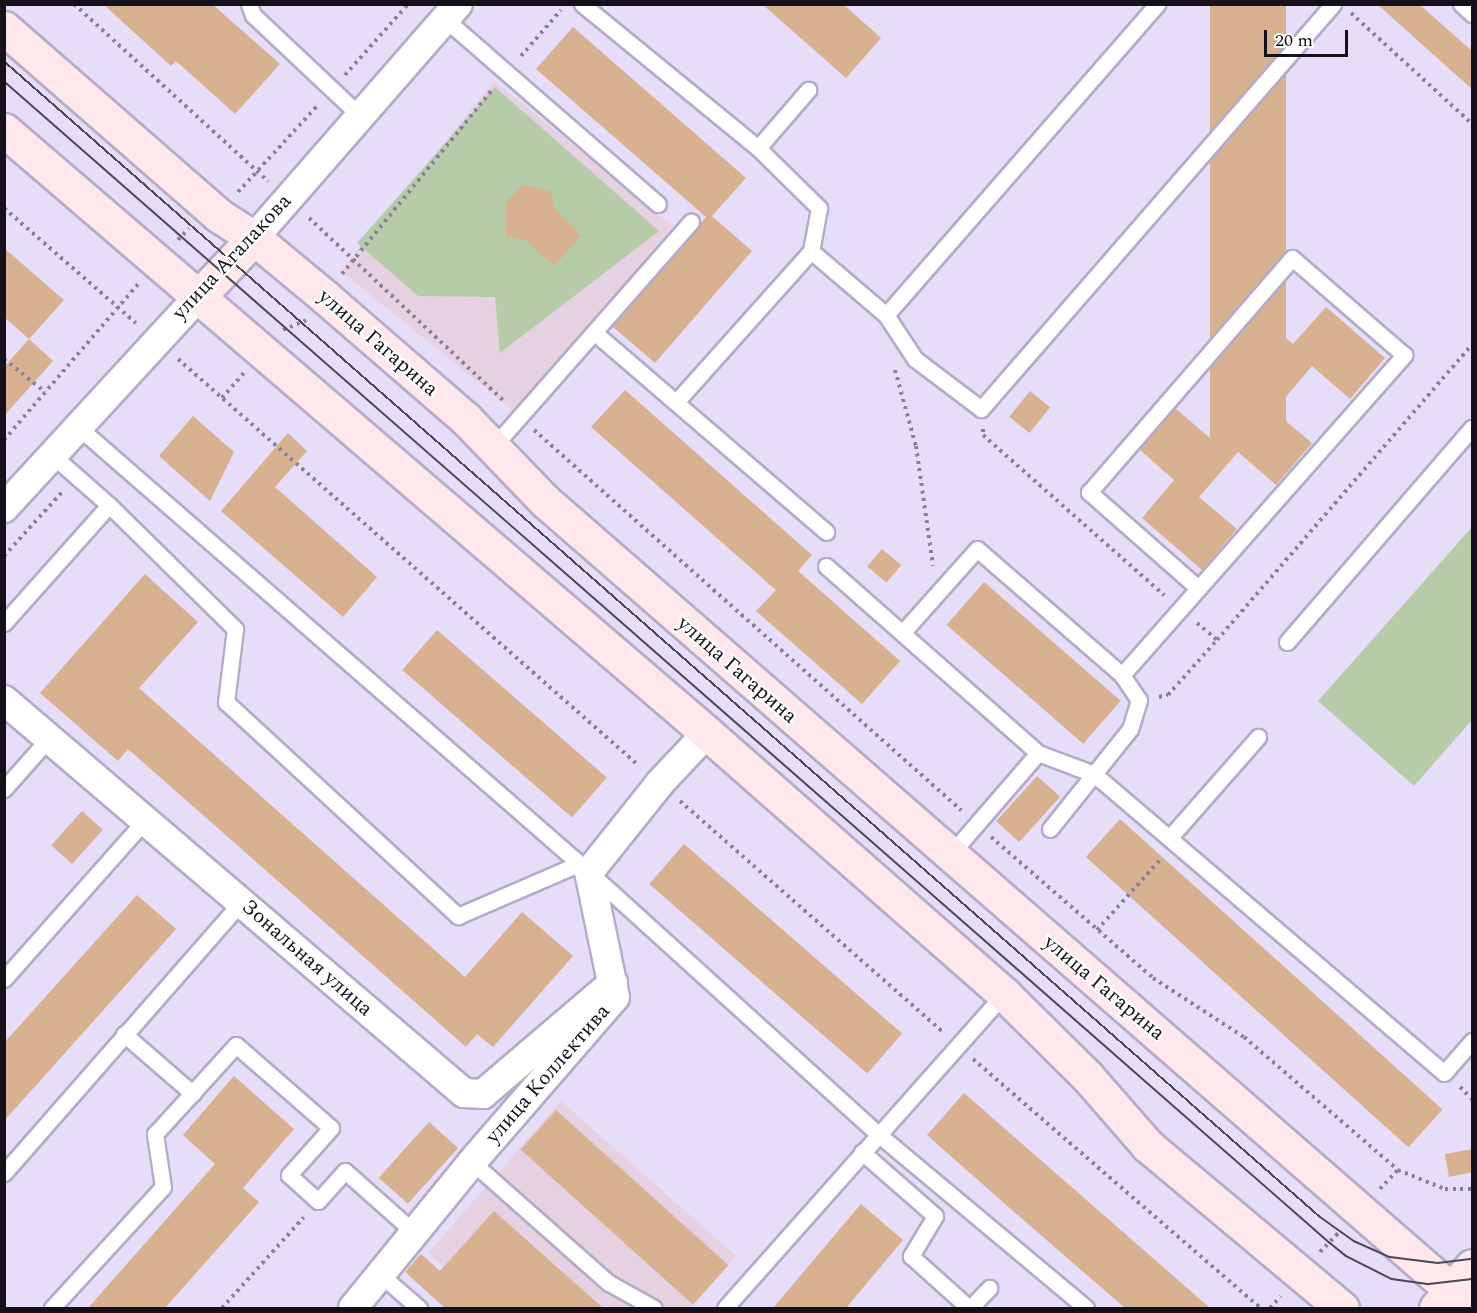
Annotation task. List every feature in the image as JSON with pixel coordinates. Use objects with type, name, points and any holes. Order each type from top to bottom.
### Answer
[{"type":"main road","name":"улица Гагарина","points":[[4,28],[218,215],[254,238],[325,297],[493,447],[545,501],[949,856],[1459,1293]]},
{"type":"main road","points":[[4,130],[707,733],[1004,994],[1087,1076],[1148,1146],[1342,1308]]},
{"type":"main road","name":"улица Агалакова","points":[[199,296],[254,238]]},
{"type":"street","name":"улица Агалакова","points":[[254,238],[451,12]]},
{"type":"street","name":"улица Агалакова","points":[[4,508],[156,339],[199,296]]},
{"type":"street","name":"Зональная улица","points":[[4,700],[464,1093],[483,1094],[613,983]]},
{"type":"street","points":[[583,868],[707,733]]},
{"type":"street","name":"улица Коллектива","points":[[353,1308],[382,1276],[472,1162],[615,997],[583,868]]},
{"type":"lane","points":[[249,4],[253,15],[360,116]]},
{"type":"lane","points":[[582,4],[758,148],[819,208],[811,251],[676,402]]},
{"type":"lane","points":[[886,315],[1157,4]]},
{"type":"lane","points":[[811,251],[886,315],[915,359],[981,409],[1333,4]]},
{"type":"lane","points":[[1461,4],[1473,14]]},
{"type":"lane","points":[[451,12],[507,73],[658,204]]},
{"type":"lane","points":[[758,148],[808,90]]},
{"type":"lane","points":[[493,447],[691,222]]},
{"type":"lane","points":[[1122,675],[1404,355],[1292,258],[1089,492],[1198,588]]},
{"type":"lane","points":[[594,333],[826,532]]},
{"type":"lane","points":[[77,426],[583,868],[878,1134],[1086,1308]]},
{"type":"lane","points":[[1287,642],[1473,428]]},
{"type":"lane","points":[[52,455],[109,505],[235,629],[226,702],[458,916],[583,868]]},
{"type":"lane","points":[[4,623],[109,505]]},
{"type":"lane","points":[[903,632],[977,549],[1122,675],[1139,700],[1130,729],[1050,829]]},
{"type":"lane","points":[[826,566],[1038,753],[1094,774],[1174,839],[1444,1073],[1473,1041]]},
{"type":"lane","points":[[1174,839],[1258,737]]},
{"type":"lane","points":[[4,789],[49,738]]},
{"type":"lane","points":[[949,856],[1038,753]]},
{"type":"lane","points":[[4,979],[145,820]]},
{"type":"lane","points":[[4,1173],[241,902]]},
{"type":"lane","points":[[725,1308],[957,1044],[1004,994]]},
{"type":"lane","points":[[124,1034],[193,1094]]},
{"type":"lane","points":[[52,1308],[163,1187],[155,1134],[236,1045],[331,1128],[289,1175],[318,1201],[345,1171],[416,1234]]},
{"type":"lane","points":[[862,1152],[935,1216],[911,1256],[970,1308],[989,1287]]},
{"type":"lane","points":[[472,1162],[609,1283],[654,1308]]},
{"type":"lane","points":[[382,1276],[419,1308]]},
{"type":"path","points":[[74,4],[354,258],[520,417],[1153,978],[1244,1037],[1398,1170],[1444,1189],[1473,1189]]},
{"type":"path","points":[[222,398],[285,327],[309,317],[354,258],[566,4]]},
{"type":"path","points":[[1341,4],[1473,124]]},
{"type":"path","points":[[4,440],[192,225],[218,215],[257,171]]},
{"type":"path","points":[[4,208],[1260,1308]]},
{"type":"path","points":[[1139,700],[1168,695],[1473,345]]},
{"type":"path","points":[[4,359],[45,392]]},
{"type":"path","points":[[894,368],[916,446],[938,593]]},
{"type":"path","points":[[981,409],[983,435],[1217,640]]},
{"type":"path","points":[[1097,930],[1174,839]]},
{"type":"path","points":[[1270,1308],[1398,1170]]},
{"type":"path","points":[[222,1308],[318,1201]]},
{"type":"shaded area","points":[[494,81],[673,226],[519,415],[340,271]]},
{"type":"shaded area","points":[[561,1101],[736,1256],[691,1308],[488,1308],[428,1253]]},
{"type":"green space","points":[[495,87],[659,231],[500,353],[495,297],[418,296],[357,243]]},
{"type":"green space","points":[[1472,527],[1472,720],[1414,786],[1318,701]]},
{"type":"building","points":[[103,4],[212,4],[280,64],[235,114],[176,61],[171,66]]},
{"type":"building","points":[[762,4],[843,4],[881,38],[846,78]]},
{"type":"building","points":[[1210,4],[1286,4],[1286,439],[1210,439]]},
{"type":"building","points":[[1377,4],[1419,4],[1473,52],[1473,90]]},
{"type":"building","points":[[573,27],[746,178],[712,216],[752,251],[655,363],[612,326],[706,217],[536,69]]},
{"type":"building","points":[[522,185],[551,191],[554,209],[581,236],[554,266],[527,241],[506,236],[506,203]]},
{"type":"building","points":[[4,248],[64,300],[29,339],[4,317]]},
{"type":"building","points":[[1326,307],[1385,358],[1350,399],[1312,366],[1274,411],[1312,443],[1276,485],[1238,452],[1199,497],[1237,529],[1202,570],[1142,518],[1174,480],[1139,449],[1175,408],[1211,439],[1257,385],[1221,354],[1257,313],[1293,344]]},
{"type":"building","points":[[29,339],[53,361],[4,416],[4,367]]},
{"type":"building","points":[[625,390],[812,555],[798,571],[900,661],[862,704],[756,611],[776,590],[591,427]]},
{"type":"building","points":[[1030,391],[1050,407],[1029,433],[1009,417]]},
{"type":"building","points":[[193,416],[234,452],[210,501],[159,456]]},
{"type":"building","points":[[288,433],[307,451],[275,487],[377,577],[343,617],[221,511]]},
{"type":"building","points":[[882,549],[901,565],[886,583],[867,567]]},
{"type":"building","points":[[145,574],[198,622],[139,688],[465,977],[522,912],[573,956],[493,1047],[477,1034],[466,1047],[128,749],[118,761],[40,693]]},
{"type":"building","points":[[984,582],[1121,701],[1083,744],[947,625]]},
{"type":"building","points":[[437,630],[607,778],[572,818],[402,670]]},
{"type":"building","points":[[1037,776],[1060,797],[1019,842],[996,821]]},
{"type":"building","points":[[82,811],[103,830],[72,864],[51,845]]},
{"type":"building","points":[[1120,819],[1443,1109],[1408,1147],[1086,857]]},
{"type":"building","points":[[684,844],[902,1034],[867,1074],[649,884]]},
{"type":"building","points":[[137,895],[176,929],[4,1121],[4,1043]]},
{"type":"building","points":[[234,1076],[294,1129],[243,1188],[259,1202],[165,1308],[88,1308],[215,1164],[183,1135]]},
{"type":"building","points":[[964,1093],[1210,1308],[1125,1308],[1013,1211],[927,1135]]},
{"type":"building","points":[[556,1110],[728,1265],[693,1305],[521,1149]]},
{"type":"building","points":[[429,1122],[458,1148],[408,1204],[379,1178]]},
{"type":"building","points":[[1473,1149],[1473,1172],[1449,1177],[1445,1154]]},
{"type":"building","points":[[861,1204],[903,1240],[846,1308],[773,1308]]},
{"type":"building","points":[[494,1211],[603,1308],[445,1308],[405,1272],[421,1254],[440,1271]]},
{"type":"tram line","points":[[4,61],[1319,1216],[1354,1241],[1390,1257],[1438,1263],[1472,1259]]},
{"type":"tram line","points":[[4,81],[1346,1256],[1392,1279],[1429,1284],[1472,1279]]}]
